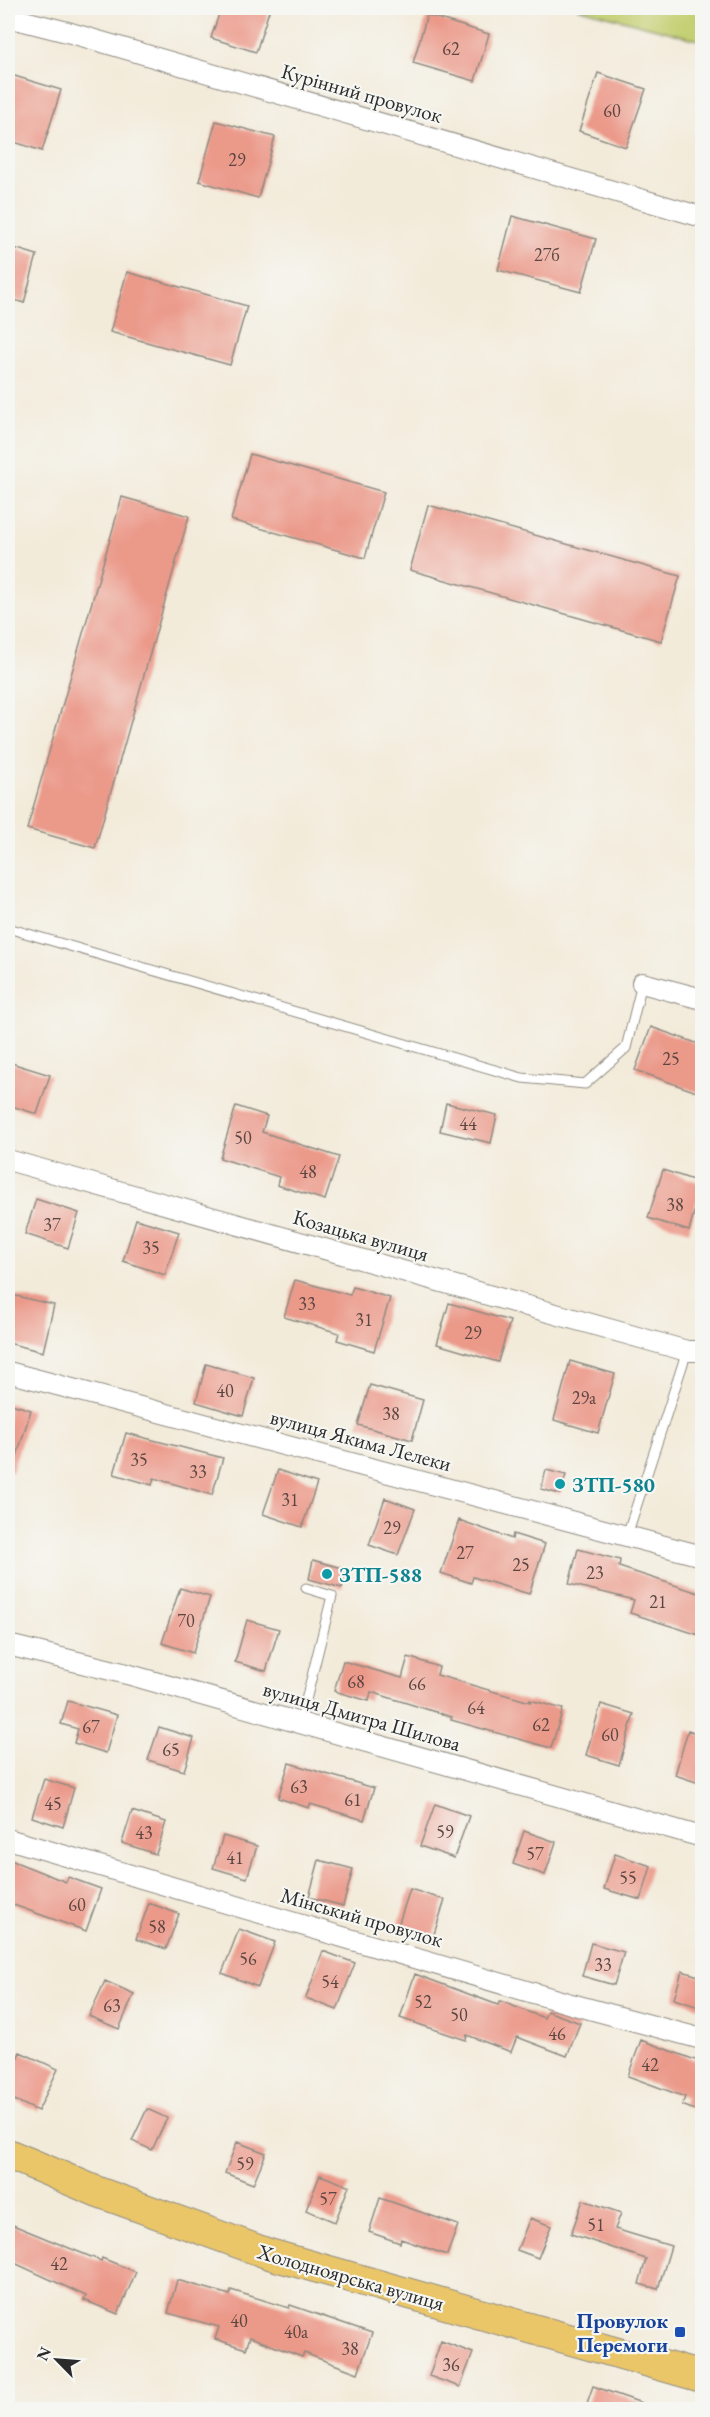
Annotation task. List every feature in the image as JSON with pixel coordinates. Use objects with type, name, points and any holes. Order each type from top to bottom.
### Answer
[{"type":"main road","name":"Холодноярська вулиця","points":[[8,2154],[98,2192],[269,2254],[702,2377]]},
{"type":"street","name":"Курінний провулок","points":[[8,17],[71,33],[702,217]]},
{"type":"street","points":[[642,983],[702,999]]},
{"type":"street","name":"Козацька вулиця","points":[[8,1160],[695,1351]]},
{"type":"street","name":"вулиця Якима Лелеки","points":[[8,1372],[702,1556]]},
{"type":"street","name":"вулиця Дмитра Шилова","points":[[8,1645],[127,1674],[702,1837]]},
{"type":"street","name":"Мінський провулок","points":[[8,1839],[571,2004],[702,2039]]},
{"type":"lane","points":[[8,928],[522,1078],[585,1084],[626,1048],[642,983]]},
{"type":"lane","points":[[627,1535],[695,1351]]},
{"type":"lane","points":[[300,1724],[332,1596],[306,1588]]},
{"type":"green space","points":[[577,8],[702,8],[702,41]]},
{"type":"building","points":[[221,8],[270,8],[256,52],[211,38]]},
{"type":"building","points":[[427,15],[489,34],[475,81],[413,63]]},
{"type":"building","points":[[598,73],[646,89],[626,147],[579,131]]},
{"type":"building","points":[[8,74],[61,90],[42,151],[8,140]]},
{"type":"building","points":[[216,121],[275,137],[258,198],[199,181]]},
{"type":"building","points":[[512,216],[596,239],[581,292],[498,270]]},
{"type":"building","points":[[8,246],[37,255],[24,303],[8,298]]},
{"type":"building","points":[[127,272],[247,306],[230,365],[110,332]]},
{"type":"building","points":[[250,454],[384,492],[365,558],[231,520]]},
{"type":"building","points":[[122,497],[189,516],[95,848],[27,829]]},
{"type":"building","points":[[428,505],[680,576],[661,641],[410,570]]},
{"type":"building","points":[[651,1027],[702,1045],[702,1094],[635,1070]]},
{"type":"building","points":[[8,1062],[50,1075],[37,1114],[8,1105]]},
{"type":"building","points":[[446,1103],[497,1115],[491,1143],[440,1131]]},
{"type":"building","points":[[236,1106],[267,1116],[262,1132],[339,1157],[325,1200],[277,1185],[279,1177],[220,1158]]},
{"type":"building","points":[[663,1170],[702,1183],[689,1231],[648,1218]]},
{"type":"building","points":[[36,1199],[79,1213],[68,1248],[25,1234]]},
{"type":"building","points":[[136,1219],[179,1232],[165,1275],[123,1261]]},
{"type":"building","points":[[295,1280],[350,1295],[353,1287],[390,1298],[374,1351],[337,1340],[339,1333],[284,1317]]},
{"type":"building","points":[[8,1294],[54,1305],[43,1352],[8,1343]]},
{"type":"building","points":[[449,1303],[510,1321],[498,1362],[437,1344]]},
{"type":"building","points":[[570,1361],[615,1374],[598,1433],[554,1420]]},
{"type":"building","points":[[206,1364],[254,1378],[243,1416],[196,1402]]},
{"type":"building","points":[[370,1385],[423,1400],[412,1440],[358,1425]]},
{"type":"building","points":[[8,1403],[31,1410],[12,1472],[8,1472]]},
{"type":"building","points":[[126,1433],[223,1458],[212,1495],[154,1478],[152,1485],[114,1474]]},
{"type":"building","points":[[278,1470],[317,1483],[302,1527],[263,1514]]},
{"type":"building","points":[[546,1470],[566,1475],[560,1494],[541,1489]]},
{"type":"building","points":[[385,1498],[415,1509],[398,1555],[369,1545]]},
{"type":"building","points":[[459,1520],[512,1539],[513,1534],[545,1544],[529,1594],[473,1577],[471,1583],[441,1573]]},
{"type":"building","points":[[578,1549],[620,1560],[619,1567],[702,1594],[702,1636],[630,1613],[634,1600],[569,1584]]},
{"type":"building","name":"ЗТП-588","points":[[313,1560],[346,1569],[342,1588],[309,1579]]},
{"type":"building","points":[[180,1588],[210,1597],[193,1653],[162,1643]]},
{"type":"building","points":[[247,1620],[279,1629],[266,1671],[235,1662]]},
{"type":"building","points":[[408,1657],[439,1667],[437,1675],[530,1702],[530,1700],[563,1709],[551,1748],[451,1720],[452,1717],[371,1692],[369,1701],[334,1691],[343,1661],[402,1678]]},
{"type":"building","points":[[68,1701],[117,1715],[106,1753],[74,1743],[78,1729],[61,1724]]},
{"type":"building","points":[[601,1704],[634,1714],[619,1765],[586,1755]]},
{"type":"building","points":[[159,1727],[194,1738],[184,1771],[148,1760]]},
{"type":"building","points":[[688,1730],[702,1735],[702,1784],[675,1775]]},
{"type":"building","points":[[289,1763],[374,1788],[364,1820],[310,1804],[309,1808],[278,1798]]},
{"type":"building","points":[[44,1779],[74,1788],[63,1827],[32,1817]]},
{"type":"building","points":[[435,1804],[469,1816],[454,1858],[420,1846]]},
{"type":"building","points":[[132,1811],[166,1822],[156,1854],[122,1843]]},
{"type":"building","points":[[524,1831],[556,1842],[545,1875],[513,1864]]},
{"type":"building","points":[[223,1836],[257,1846],[247,1878],[213,1868]]},
{"type":"building","points":[[615,1854],[651,1866],[641,1900],[604,1889]]},
{"type":"building","points":[[8,1859],[66,1882],[68,1877],[101,1889],[86,1931],[8,1903]]},
{"type":"building","points":[[319,1860],[353,1869],[343,1906],[309,1897]]},
{"type":"building","points":[[410,1889],[445,1900],[433,1937],[398,1926]]},
{"type":"building","points":[[149,1903],[179,1914],[166,1949],[136,1939]]},
{"type":"building","points":[[239,1929],[275,1942],[258,1987],[222,1973]]},
{"type":"building","points":[[591,1943],[624,1952],[614,1985],[582,1976]]},
{"type":"building","points":[[323,1951],[355,1963],[337,2010],[306,1998]]},
{"type":"building","points":[[682,1971],[702,1977],[702,2008],[674,1999]]},
{"type":"building","points":[[415,1974],[498,2005],[500,2001],[544,2018],[547,2011],[580,2023],[567,2056],[517,2037],[511,2052],[467,2035],[466,2040],[400,2018]]},
{"type":"building","points":[[105,1981],[134,1994],[119,2029],[89,2016]]},
{"type":"building","points":[[641,2040],[698,2061],[700,2055],[702,2056],[702,2113],[682,2105],[685,2097],[628,2076]]},
{"type":"building","points":[[20,2052],[58,2069],[38,2111],[8,2097],[8,2080]]},
{"type":"building","points":[[147,2109],[167,2118],[152,2150],[132,2141]]},
{"type":"building","points":[[237,2142],[266,2153],[253,2184],[225,2173]]},
{"type":"building","points":[[320,2175],[349,2186],[335,2222],[306,2210]]},
{"type":"building","points":[[380,2198],[458,2225],[447,2255],[401,2239],[400,2243],[369,2232]]},
{"type":"building","points":[[583,2200],[621,2213],[615,2229],[671,2246],[658,2289],[639,2284],[646,2259],[571,2234]]},
{"type":"building","points":[[530,2218],[551,2226],[538,2258],[517,2250]]},
{"type":"building","points":[[8,2223],[101,2261],[102,2258],[136,2272],[118,2314],[84,2300],[86,2296],[8,2260]]},
{"type":"building","points":[[177,2280],[230,2295],[231,2290],[289,2308],[290,2305],[372,2333],[358,2373],[304,2353],[302,2357],[250,2337],[246,2349],[215,2339],[219,2327],[168,2313]]},
{"type":"building","points":[[441,2341],[473,2353],[460,2387],[429,2376]]},
{"type":"building","points":[[593,2386],[653,2407],[652,2409],[585,2409]]},
{"type":"place","name":"ЗТП-580","points":[[560,1484]]},
{"type":"place","name":"ЗТП-588","points":[[327,1574]]},
{"type":"place","name":"Провулок Перемоги","points":[[680,2332]]}]
